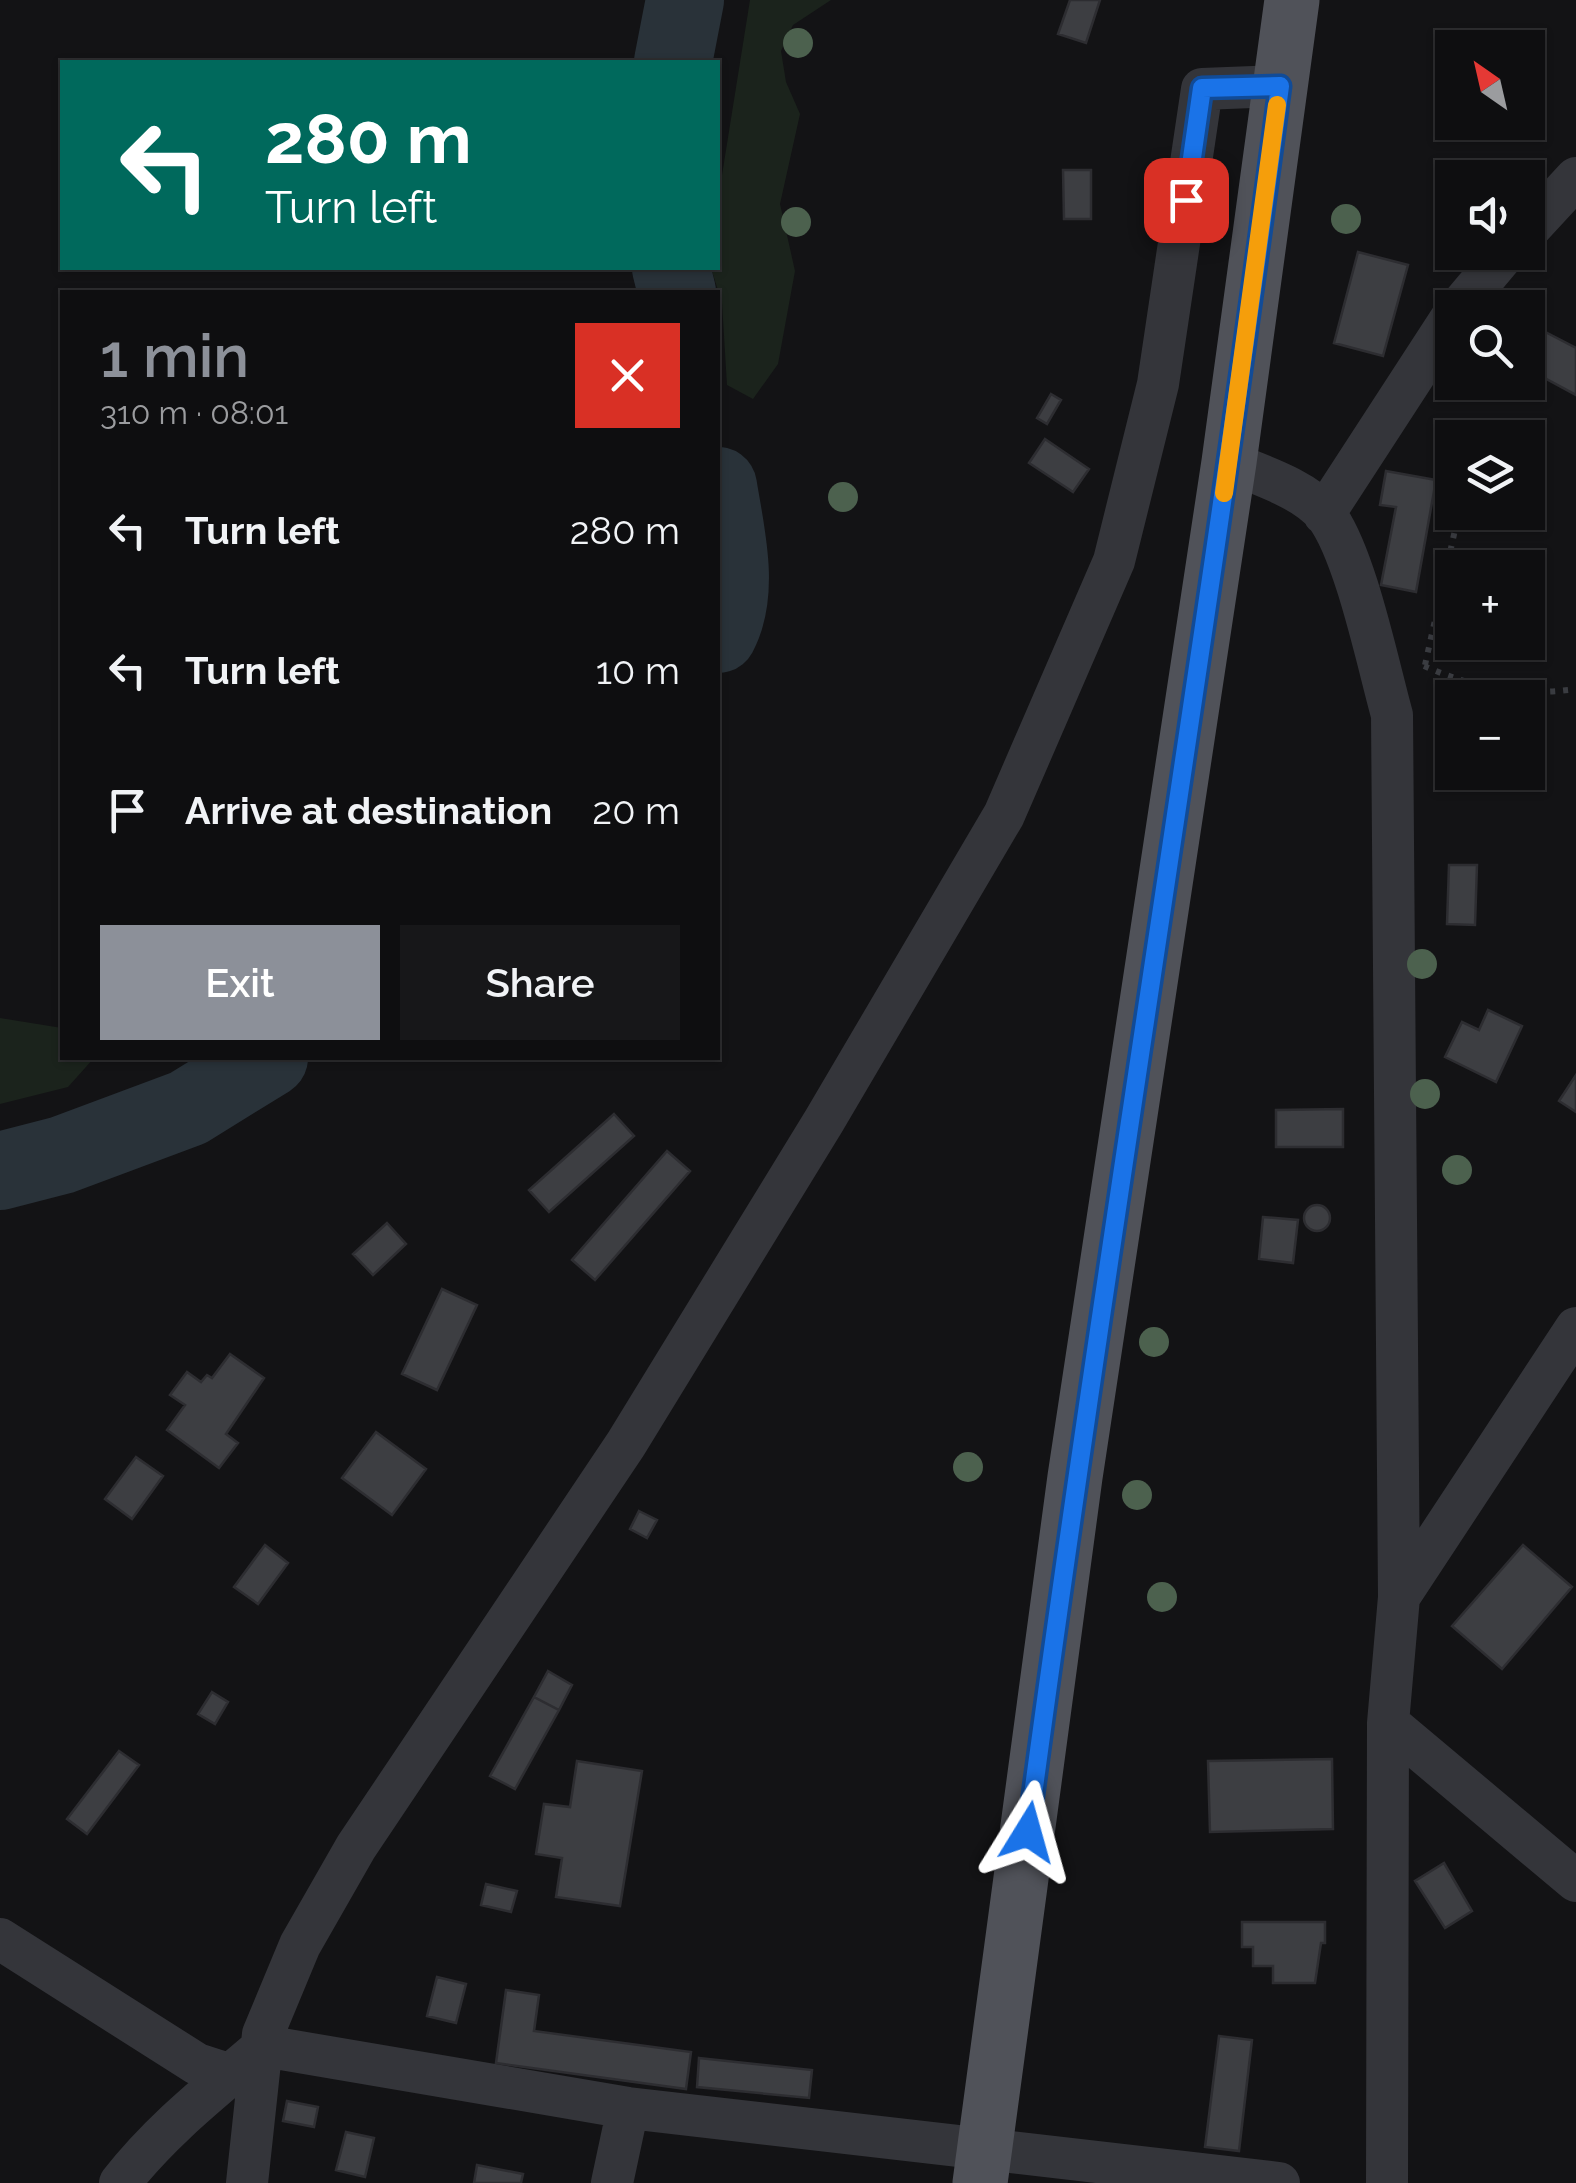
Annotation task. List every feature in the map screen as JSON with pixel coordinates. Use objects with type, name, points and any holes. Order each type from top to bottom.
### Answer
[{"type":"main road","points":[[983,2165],[1074,1478],[1228,462],[1292,0]]},
{"type":"street","points":[[247,2183],[263,2034],[300,1945],[356,1847],[626,1444],[824,1121],[1004,815],[1114,561],[1158,384],[1202,88],[1280,86]]},
{"type":"street","points":[[1545,212],[1576,178]]},
{"type":"street","points":[[1473,290],[1491,270]]},
{"type":"street","points":[[1324,514],[1435,343]]},
{"type":"street","points":[[1228,462],[1285,486],[1324,514],[1354,579],[1392,715],[1399,1597],[1388,1724],[1387,2183]]},
{"type":"street","points":[[1399,1597],[1576,1328]]},
{"type":"street","points":[[1388,1724],[1576,1881]]},
{"type":"street","points":[[0,1940],[197,2064],[231,2075]]},
{"type":"street","points":[[120,2183],[145,2150],[195,2101],[264,2046]]},
{"type":"street","points":[[264,2046],[983,2165],[1279,2183]]},
{"type":"street","points":[[612,2183],[628,2108]]},
{"type":"path","points":[[1425,666],[1455,530]]},
{"type":"path","points":[[1370,636],[1467,684],[1537,694],[1576,689]]},
{"type":"shaded area","points":[[750,0],[831,0],[793,25],[781,51],[786,82],[800,114],[780,204],[795,271],[778,364],[753,399],[727,385],[722,303],[712,270],[720,270],[720,188]]},
{"type":"shaded area","points":[[0,1018],[60,1028],[60,1060],[92,1060],[68,1087],[0,1104]]},
{"type":"building","points":[[1070,0],[1100,0],[1086,43],[1058,34]]},
{"type":"building","points":[[1063,170],[1091,170],[1091,219],[1064,219]]},
{"type":"building","points":[[1358,252],[1408,265],[1383,356],[1334,343]]},
{"type":"building","points":[[1545,332],[1576,348],[1576,395],[1545,378]]},
{"type":"building","points":[[1051,394],[1061,400],[1047,424],[1037,418]]},
{"type":"building","points":[[1045,439],[1089,469],[1073,492],[1029,463]]},
{"type":"building","points":[[1386,471],[1435,480],[1416,592],[1381,585],[1396,507],[1380,505]]},
{"type":"building","points":[[1449,865],[1477,865],[1475,925],[1447,924]]},
{"type":"building","points":[[1488,1010],[1522,1026],[1496,1082],[1445,1057],[1462,1022],[1479,1030]]},
{"type":"building","points":[[1576,1075],[1576,1112],[1559,1101]]},
{"type":"building","points":[[1343,1109],[1343,1147],[1276,1147],[1276,1110]]},
{"type":"building","points":[[614,1114],[634,1136],[549,1212],[529,1190]]},
{"type":"building","points":[[667,1151],[690,1171],[595,1280],[572,1260]]},
{"type":"building","points":[[1317,1205],[1326,1209],[1330,1218],[1326,1227],[1317,1231],[1308,1227],[1304,1218],[1308,1209]]},
{"type":"building","points":[[1263,1217],[1298,1220],[1293,1263],[1259,1259]]},
{"type":"building","points":[[387,1223],[406,1244],[373,1275],[353,1254]]},
{"type":"building","points":[[442,1289],[477,1305],[437,1390],[402,1374]]},
{"type":"building","points":[[230,1354],[264,1378],[226,1434],[238,1443],[219,1468],[167,1430],[185,1405],[170,1395],[187,1372],[201,1382],[207,1375],[212,1378]]},
{"type":"building","points":[[376,1432],[426,1469],[392,1515],[342,1478]]},
{"type":"building","points":[[136,1457],[163,1476],[132,1519],[105,1499]]},
{"type":"building","points":[[639,1511],[657,1520],[647,1538],[630,1529]]},
{"type":"building","points":[[265,1545],[288,1563],[258,1604],[234,1587]]},
{"type":"building","points":[[1523,1545],[1572,1587],[1502,1669],[1452,1626]]},
{"type":"building","points":[[548,1671],[572,1685],[559,1710],[534,1697]]},
{"type":"building","points":[[212,1692],[228,1702],[215,1724],[198,1714]]},
{"type":"building","points":[[534,1697],[559,1710],[515,1789],[490,1776]]},
{"type":"building","points":[[119,1751],[139,1765],[87,1834],[67,1819]]},
{"type":"building","points":[[1332,1759],[1333,1829],[1210,1832],[1208,1761]]},
{"type":"building","points":[[577,1761],[642,1771],[620,1906],[556,1897],[562,1858],[536,1854],[544,1804],[570,1807]]},
{"type":"building","points":[[1444,1863],[1472,1911],[1445,1928],[1415,1881]]},
{"type":"building","points":[[486,1884],[517,1891],[511,1912],[481,1905]]},
{"type":"building","points":[[1242,1922],[1325,1922],[1325,1943],[1321,1943],[1315,1983],[1273,1983],[1273,1966],[1253,1966],[1253,1947],[1242,1947]]},
{"type":"building","points":[[437,1977],[466,1984],[456,2023],[427,2016]]},
{"type":"building","points":[[506,1990],[539,1995],[534,2031],[691,2052],[686,2089],[496,2063]]},
{"type":"building","points":[[1219,2036],[1252,2040],[1239,2151],[1205,2147]]},
{"type":"building","points":[[699,2058],[812,2070],[809,2098],[697,2087]]},
{"type":"building","points":[[287,2101],[318,2107],[314,2127],[283,2121]]},
{"type":"building","points":[[346,2132],[374,2138],[365,2177],[336,2170]]},
{"type":"building","points":[[477,2165],[523,2174],[521,2183],[474,2183]]},
{"type":"waterway","points":[[673,60],[685,0]]},
{"type":"waterway","points":[[672,270],[676,290]]},
{"type":"waterway","points":[[720,498],[730,580],[720,629]]},
{"type":"waterway","points":[[0,1171],[62,1155],[188,1108],[266,1060]]},
{"type":"slow traffic","points":[[1224,493],[1277,105]]},
{"type":"route","points":[[1028,1832],[1074,1478],[1228,462],[1280,86],[1202,88],[1186,200]]}]
